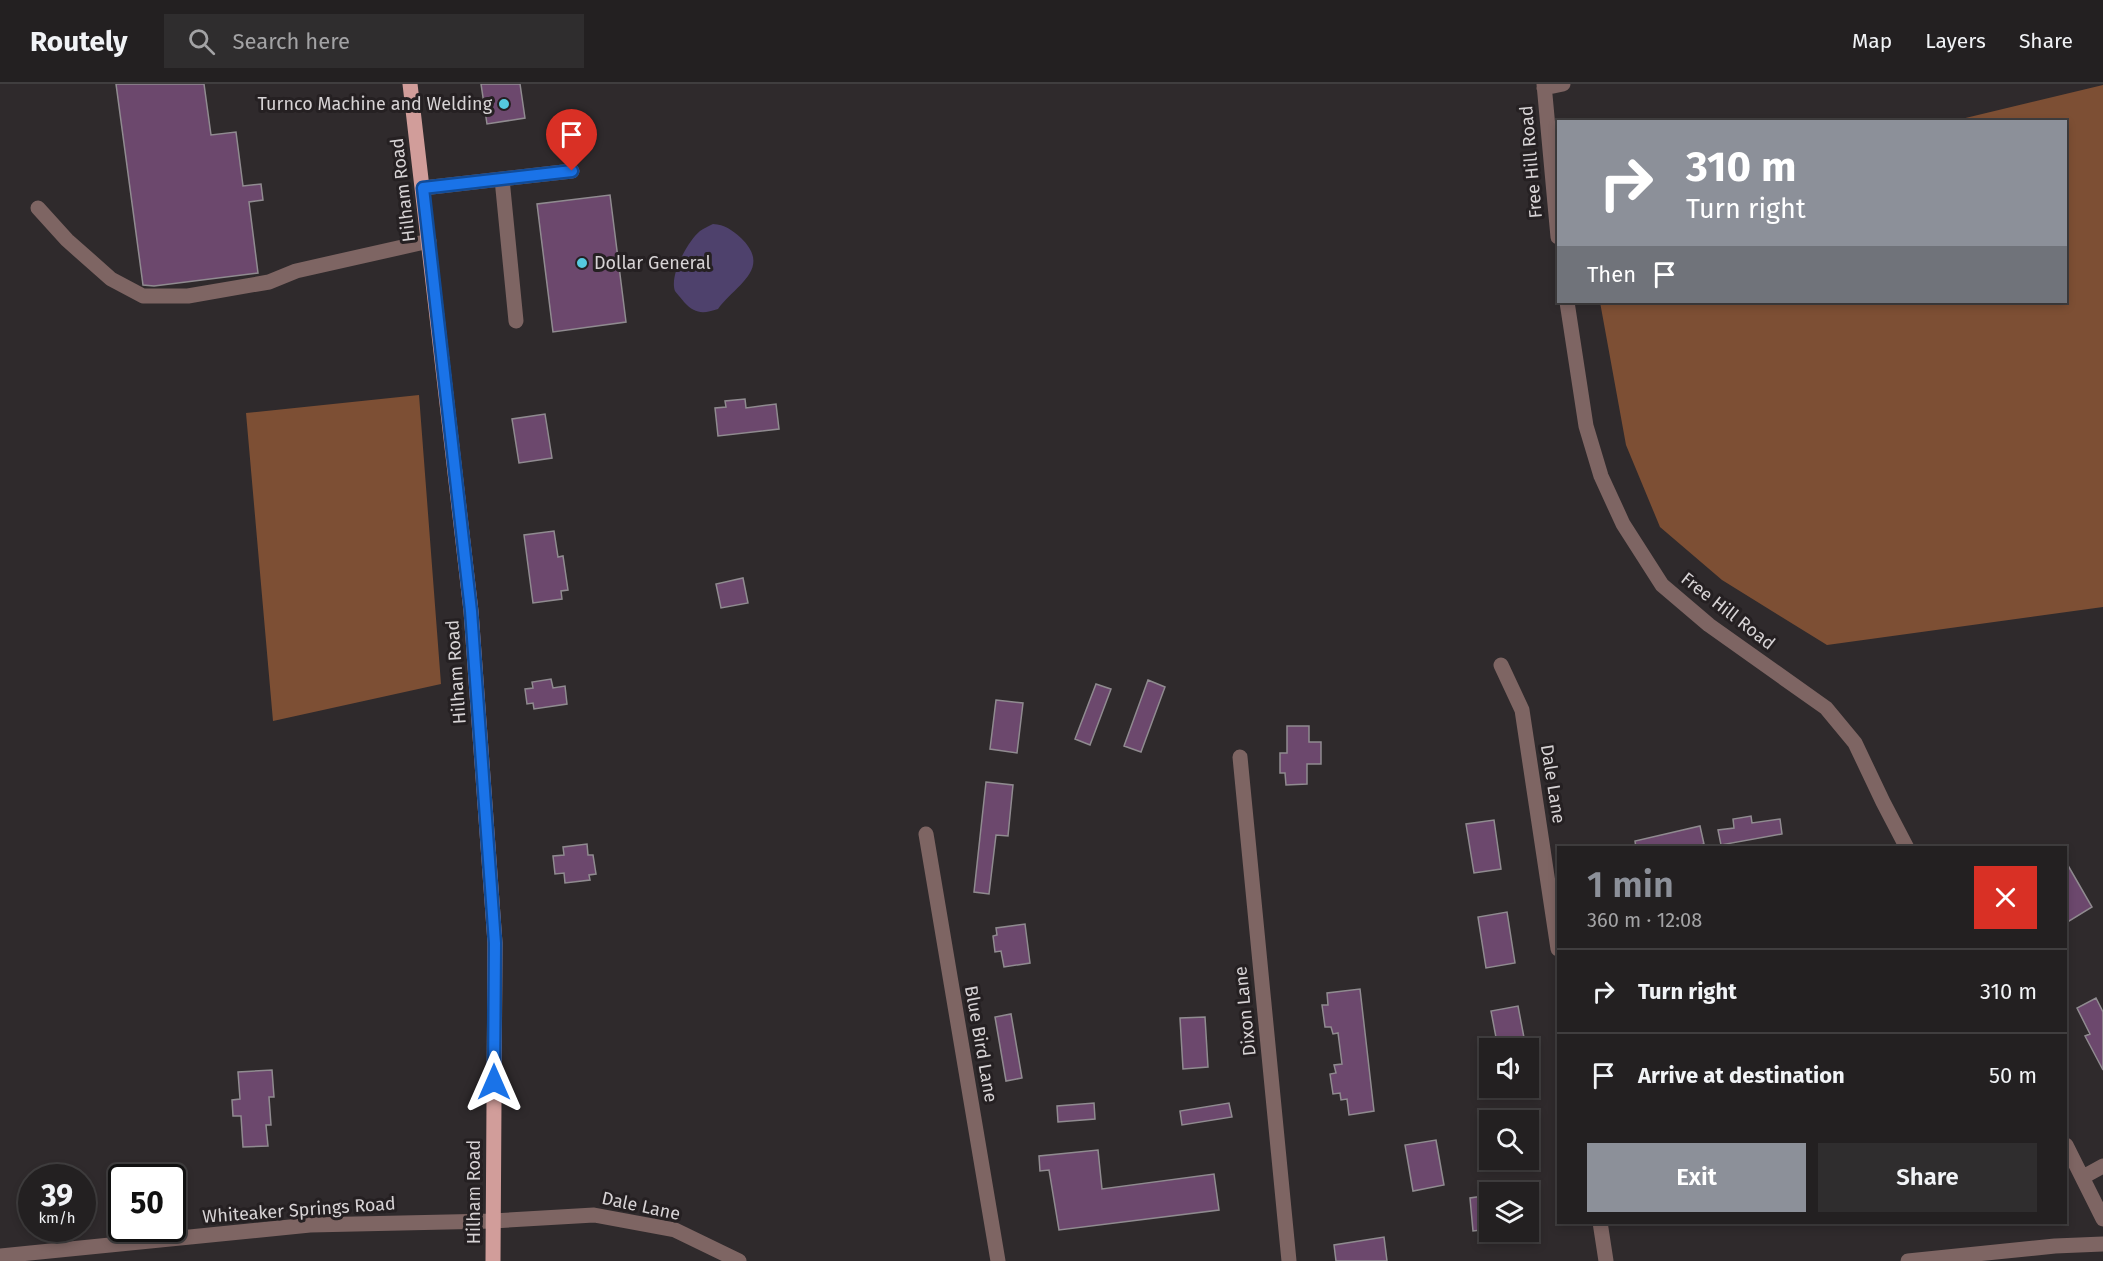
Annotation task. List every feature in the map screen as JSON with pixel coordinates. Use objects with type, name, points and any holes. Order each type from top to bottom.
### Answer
[{"type":"main road","name":"Hilham Road","points":[[410,84],[471,611],[495,943],[493,1261]]},
{"type":"street","points":[[1544,86],[1563,84]]},
{"type":"street","name":"Free Hill Road","points":[[1544,86],[1557,226]]},
{"type":"street","points":[[423,188],[572,171]]},
{"type":"street","points":[[502,179],[516,321]]},
{"type":"street","points":[[38,208],[67,240],[111,279],[143,296],[188,296],[269,282],[296,271],[429,241]]},
{"type":"street","name":"Free Hill Road","points":[[1567,303],[1586,426],[1601,476],[1623,524],[1662,585],[1709,625],[1826,708],[1855,743],[1906,846]]},
{"type":"street","name":"Dale Lane","points":[[1501,665],[1522,710],[1557,942]]},
{"type":"street","name":"Dixon Lane","points":[[1240,757],[1289,1261]]},
{"type":"street","name":"Blue Bird Lane","points":[[926,834],[998,1261]]},
{"type":"street","points":[[2067,1147],[2103,1219]]},
{"type":"street","points":[[2083,1177],[2103,1166]]},
{"type":"street","name":"Dale Lane","points":[[493,1221],[594,1215],[675,1230],[739,1261]]},
{"type":"street","name":"Whiteaker Springs Road","points":[[0,1256],[310,1226],[493,1221]]},
{"type":"street","points":[[1600,1224],[1606,1261]]},
{"type":"street","points":[[1908,1261],[2055,1246],[2103,1244]]},
{"type":"shaded area","points":[[2103,85],[2103,607],[1827,645],[1722,580],[1660,527],[1626,445],[1600,303],[2067,303],[2067,120],[1957,120]]},
{"type":"shaded area","points":[[713,224],[728,228],[741,238],[750,249],[753,259],[752,268],[748,276],[718,309],[700,312],[688,306],[675,291],[675,276],[690,242],[700,231]]},
{"type":"shaded area","points":[[419,395],[441,684],[273,721],[246,413]]},
{"type":"building","points":[[116,84],[204,84],[211,135],[236,132],[243,186],[261,184],[263,200],[249,202],[258,273],[154,286],[143,285]]},
{"type":"building","name":"Turnco Machine and Welding","points":[[481,84],[520,84],[525,118],[487,124]]},
{"type":"building","name":"Dollar General","points":[[610,195],[626,322],[553,332],[537,204]]},
{"type":"building","points":[[745,399],[746,408],[776,404],[779,429],[718,436],[715,408],[726,407],[725,401]]},
{"type":"building","points":[[545,414],[552,458],[519,463],[512,419]]},
{"type":"building","points":[[554,531],[558,557],[563,556],[568,590],[561,591],[562,599],[533,603],[524,535]]},
{"type":"building","points":[[743,578],[748,603],[721,608],[716,584]]},
{"type":"building","points":[[551,679],[553,688],[565,686],[567,704],[534,709],[533,703],[527,704],[525,689],[533,688],[532,682]]},
{"type":"building","points":[[1148,680],[1165,687],[1141,752],[1124,746]]},
{"type":"building","points":[[1096,684],[1111,689],[1090,745],[1075,739]]},
{"type":"building","points":[[996,700],[1023,703],[1017,753],[990,749]]},
{"type":"building","points":[[1287,726],[1309,726],[1309,742],[1321,742],[1321,764],[1307,764],[1307,784],[1286,785],[1285,773],[1280,773],[1280,753],[1287,753]]},
{"type":"building","points":[[986,782],[1013,785],[1008,836],[996,835],[989,894],[974,892]]},
{"type":"building","points":[[1751,816],[1752,823],[1780,819],[1782,834],[1721,845],[1718,830],[1734,828],[1733,819]]},
{"type":"building","points":[[1494,820],[1501,869],[1474,873],[1466,824]]},
{"type":"building","points":[[1700,826],[1704,844],[1636,846],[1635,841]]},
{"type":"building","points":[[587,844],[588,855],[593,855],[596,874],[589,875],[590,880],[565,883],[564,873],[555,874],[553,856],[564,855],[563,847]]},
{"type":"building","points":[[2067,864],[2092,907],[2067,922]]},
{"type":"building","points":[[1507,912],[1515,963],[1486,968],[1478,917]]},
{"type":"building","points":[[1025,924],[1030,963],[1004,967],[1001,951],[995,952],[993,936],[997,935],[996,928]]},
{"type":"building","points":[[1360,989],[1374,1111],[1349,1115],[1347,1099],[1341,1100],[1340,1093],[1333,1094],[1330,1074],[1336,1073],[1334,1065],[1342,1064],[1338,1033],[1333,1034],[1331,1027],[1325,1027],[1322,1005],[1328,1005],[1327,993]]},
{"type":"building","points":[[2096,998],[2103,1012],[2103,1070],[2085,1036],[2090,1034],[2077,1008]]},
{"type":"building","points":[[1518,1006],[1524,1038],[1496,1038],[1491,1011]]},
{"type":"building","points":[[1011,1014],[1022,1078],[1006,1081],[995,1017]]},
{"type":"building","points":[[1205,1017],[1208,1067],[1183,1069],[1180,1018]]},
{"type":"building","points":[[272,1070],[274,1097],[269,1097],[271,1125],[266,1125],[268,1146],[243,1147],[241,1116],[233,1116],[232,1100],[240,1099],[238,1072]]},
{"type":"building","points":[[1094,1103],[1095,1119],[1058,1122],[1057,1106]]},
{"type":"building","points":[[1229,1103],[1232,1117],[1182,1125],[1180,1111]]},
{"type":"building","points":[[1436,1140],[1444,1185],[1413,1191],[1405,1145]]},
{"type":"building","points":[[1098,1150],[1102,1189],[1214,1174],[1219,1210],[1059,1230],[1049,1170],[1040,1171],[1039,1156]]},
{"type":"building","points":[[1479,1197],[1479,1230],[1473,1231],[1470,1198]]},
{"type":"building","points":[[1384,1237],[1387,1261],[1336,1261],[1334,1245]]},
{"type":"place","name":"Turnco Machine and Welding","points":[[504,104]]},
{"type":"place","name":"Dollar General","points":[[582,263]]},
{"type":"route","points":[[494,1082],[495,943],[471,611],[423,188],[572,171]]}]
